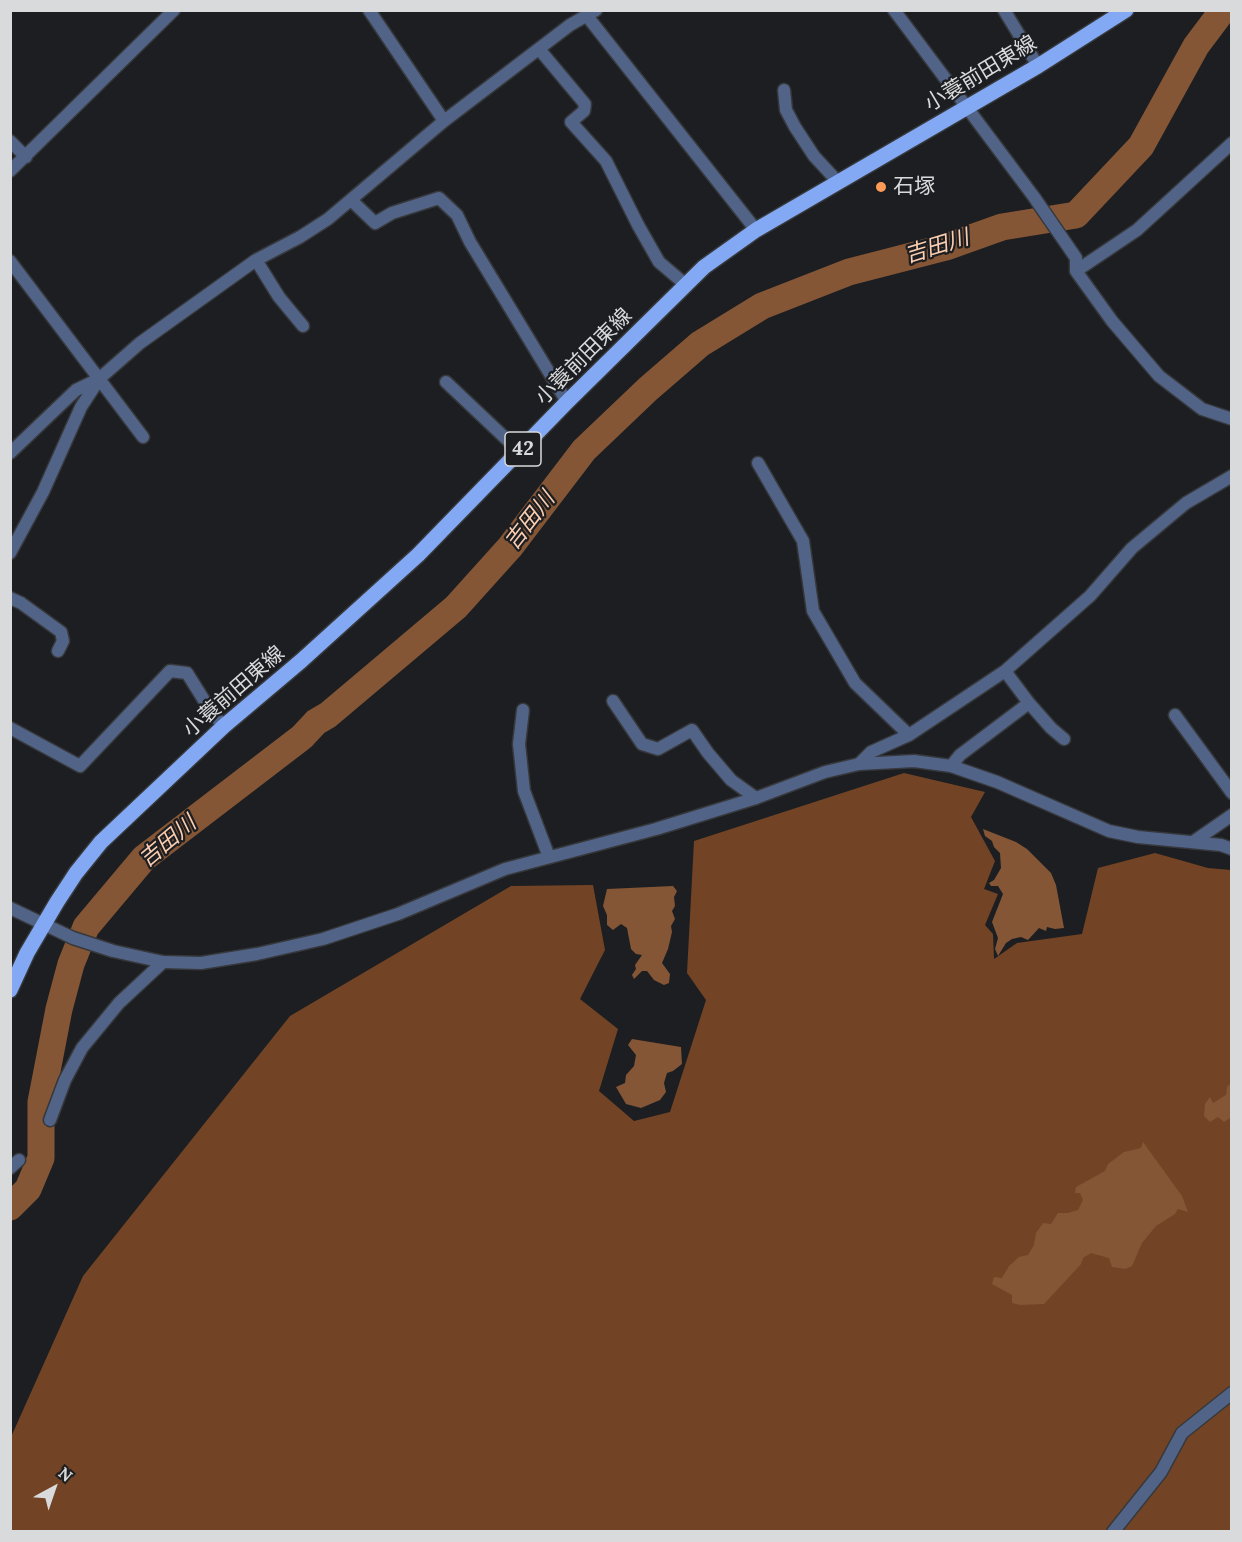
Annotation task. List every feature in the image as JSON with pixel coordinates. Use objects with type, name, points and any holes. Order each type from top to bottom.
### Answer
[{"type":"main road","name":"小蓑前田東線","points":[[10,990],[43,925],[76,873],[101,842],[224,726],[301,661],[418,555],[567,402],[704,267],[756,230],[1038,66],[1126,10]]},
{"type":"street","points":[[10,171],[174,10]]},
{"type":"street","points":[[369,10],[444,121]]},
{"type":"street","points":[[894,10],[1063,238],[1076,258],[1076,271],[1112,321],[1159,376],[1202,409],[1232,419]]},
{"type":"street","points":[[1004,10],[1038,66]]},
{"type":"street","points":[[10,453],[76,390],[100,378],[140,343],[256,260],[328,219],[444,121],[570,25],[592,13],[756,230]]},
{"type":"street","points":[[538,49],[585,104],[584,111],[571,122],[606,161],[659,262],[686,285]]},
{"type":"street","points":[[784,90],[786,110],[795,127],[814,156],[838,182]]},
{"type":"street","points":[[10,141],[26,157]]},
{"type":"street","points":[[1076,271],[1137,230],[1232,143]]},
{"type":"street","points":[[351,200],[375,223],[392,213],[439,198],[457,215],[470,242],[567,402]]},
{"type":"street","points":[[256,260],[279,297],[303,326]]},
{"type":"street","points":[[11,263],[100,378],[142,437]]},
{"type":"street","points":[[10,553],[43,492],[81,407],[100,378]]},
{"type":"street","points":[[446,382],[520,452]]},
{"type":"street","points":[[758,463],[803,541],[813,611],[855,683],[909,735]]},
{"type":"street","points":[[859,764],[871,752],[909,735],[1005,671],[1090,596],[1132,548],[1186,503],[1232,476]]},
{"type":"street","points":[[10,598],[21,603],[61,632],[63,642],[58,651]]},
{"type":"street","points":[[10,728],[80,766],[170,671],[187,673],[212,713],[224,726]]},
{"type":"street","points":[[1005,671],[1029,703],[1064,739]]},
{"type":"street","points":[[613,701],[642,744],[658,749],[692,730],[731,780],[756,798]]},
{"type":"street","points":[[951,766],[960,754],[1029,703]]},
{"type":"street","points":[[523,710],[519,744],[524,791],[549,857]]},
{"type":"street","points":[[1175,715],[1232,793]]},
{"type":"street","points":[[10,908],[73,938],[113,951],[164,962],[212,961],[257,954],[323,939],[398,914],[505,869],[656,829],[756,798],[825,772],[859,764],[914,761],[951,766],[997,782],[1109,831],[1138,837],[1221,845],[1232,849]]},
{"type":"street","points":[[1193,842],[1232,815]]},
{"type":"street","points":[[50,1120],[65,1080],[82,1048],[119,1003],[164,962]]},
{"type":"street","points":[[1113,1532],[1161,1472],[1182,1433],[1232,1393]]},
{"type":"shaded area","points":[[904,773],[985,792],[971,817],[995,861],[984,889],[998,894],[985,925],[993,934],[994,959],[1017,943],[1082,934],[1098,868],[1155,853],[1208,868],[1231,870],[1231,1531],[11,1532],[11,1437],[83,1276],[290,1016],[511,886],[593,885],[605,950],[580,999],[618,1029],[599,1091],[634,1121],[670,1112],[706,1000],[687,973],[694,841]]},
{"type":"shaded area","points":[[983,829],[1016,842],[1027,849],[1051,873],[1056,885],[1064,928],[1047,927],[1046,931],[1039,928],[1028,940],[1021,937],[1012,939],[1006,943],[998,956],[995,949],[998,938],[992,922],[1003,894],[998,886],[991,886],[989,883],[994,880],[1001,868],[1000,853],[992,841],[985,836]]},
{"type":"shaded area","points":[[673,886],[677,891],[672,911],[675,919],[671,926],[668,949],[662,963],[670,974],[669,983],[664,985],[654,980],[647,971],[642,971],[634,979],[632,975],[636,969],[635,965],[642,955],[636,954],[631,949],[627,928],[621,924],[613,930],[607,925],[607,915],[603,906],[607,889]]},
{"type":"shaded area","points":[[632,1039],[681,1047],[682,1064],[667,1073],[664,1083],[666,1092],[660,1100],[641,1108],[626,1104],[616,1087],[625,1083],[626,1075],[634,1066],[636,1055],[628,1045]]},
{"type":"shaded area","points":[[1231,1083],[1231,1119],[1224,1122],[1218,1117],[1210,1122],[1204,1116],[1205,1104],[1210,1097],[1213,1103],[1226,1095],[1227,1087]]},
{"type":"shaded area","points":[[1143,1142],[1182,1196],[1188,1212],[1178,1209],[1175,1214],[1156,1226],[1142,1243],[1132,1266],[1125,1269],[1112,1267],[1109,1258],[1091,1253],[1083,1258],[1081,1264],[1044,1304],[1012,1303],[1012,1295],[992,1284],[994,1277],[1002,1278],[1009,1266],[1019,1257],[1028,1255],[1034,1245],[1036,1233],[1043,1223],[1051,1224],[1058,1213],[1078,1210],[1083,1200],[1080,1193],[1075,1193],[1076,1187],[1105,1171],[1108,1164],[1124,1152],[1141,1148]]},
{"type":"waterway","name":"吉田川","points":[[10,1207],[28,1189],[41,1158],[41,1102],[59,1009],[71,964],[86,927],[144,858],[302,737],[316,722],[328,715],[456,607],[510,547],[584,450],[648,389],[700,344],[762,306],[849,272],[946,247],[1002,227],[1076,215],[1141,146],[1196,46],[1223,10]]},
{"type":"place","name":"石塚","points":[[881,187]]}]
